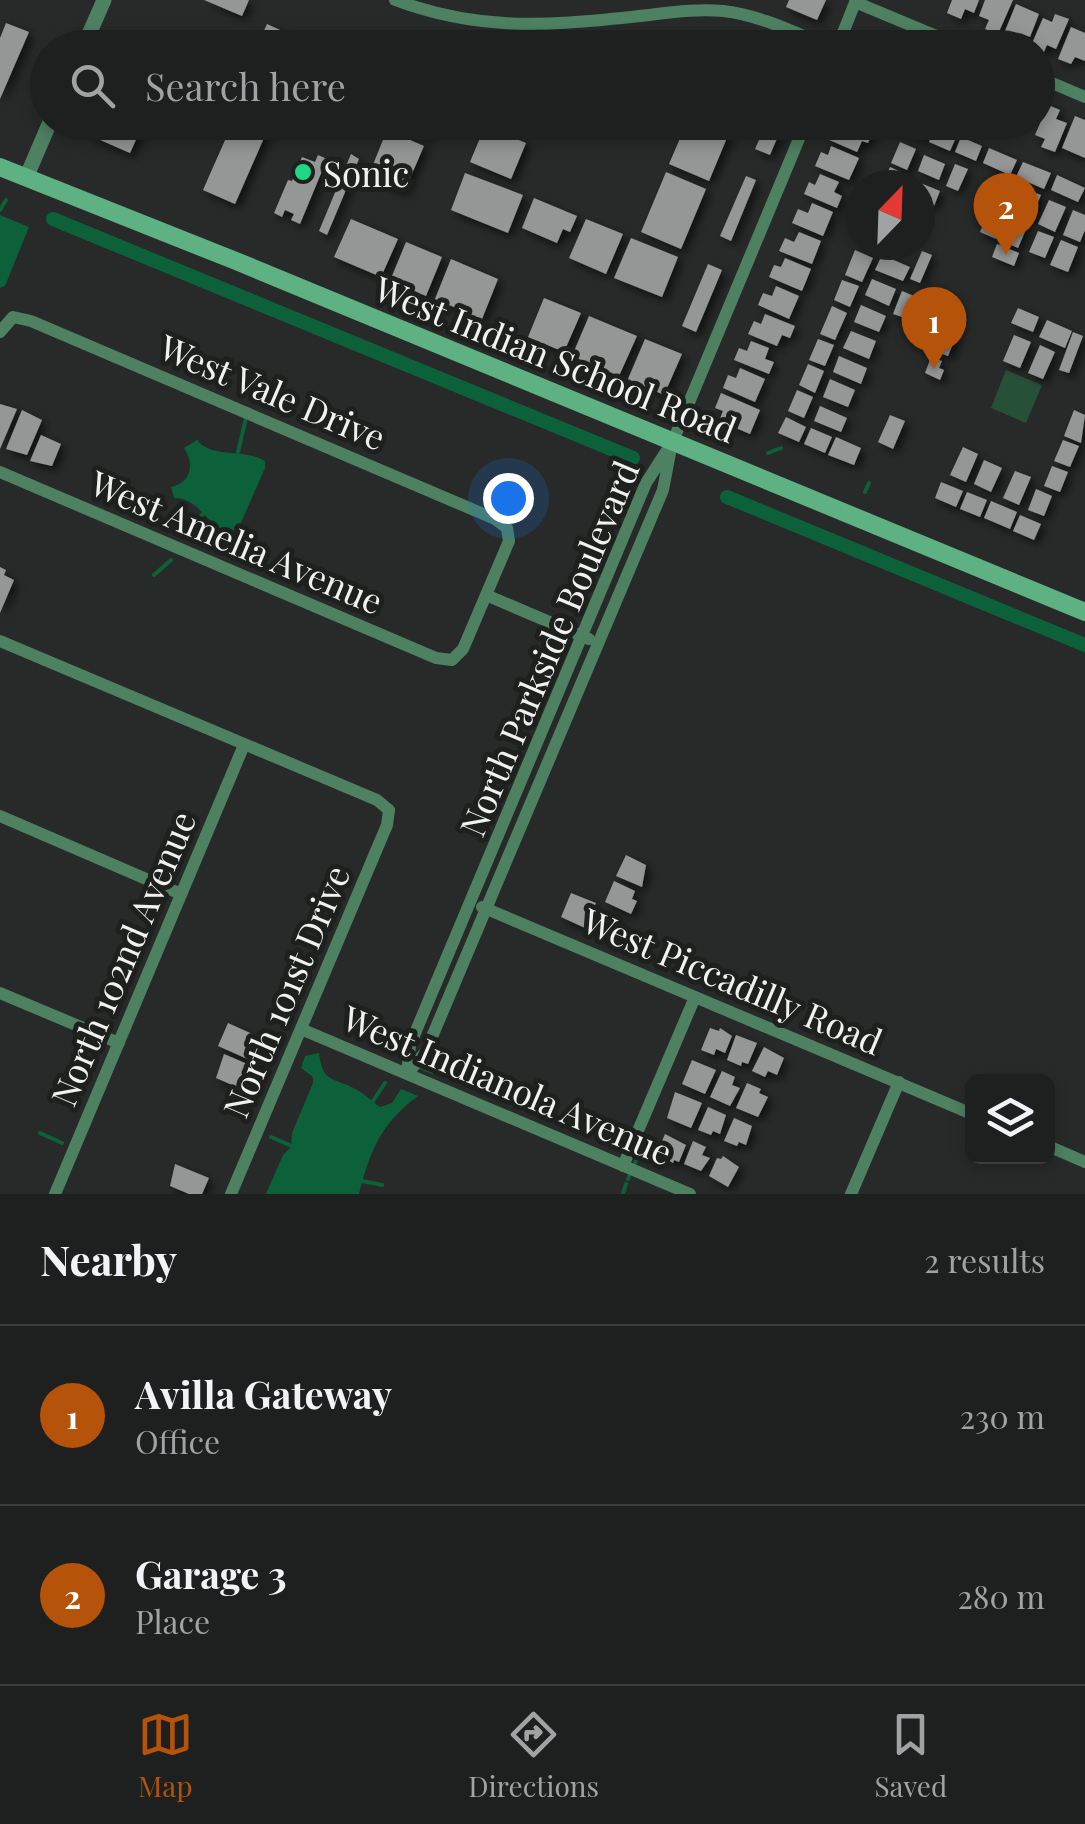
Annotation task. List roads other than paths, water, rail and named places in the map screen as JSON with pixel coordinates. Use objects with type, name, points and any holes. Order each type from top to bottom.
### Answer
[{"type":"main road","name":"West Indian School Road","points":[[0,167],[1085,612]]},
{"type":"street","points":[[91,30],[104,0]]},
{"type":"street","points":[[395,0],[427,12],[492,24],[540,26],[687,10],[756,17],[789,30]]},
{"type":"street","points":[[843,30],[855,1],[923,30]]},
{"type":"street","points":[[1055,84],[1085,97]]},
{"type":"street","points":[[26,178],[42,140]]},
{"type":"street","points":[[673,441],[798,140]]},
{"type":"street","name":"West Vale Drive","points":[[0,332],[12,317],[31,321],[495,519],[507,528],[509,542],[486,595]]},
{"type":"street","name":"North Parkside Boulevard","points":[[407,1074],[410,1045],[646,483],[673,441]]},
{"type":"street","name":"North Parkside Boulevard","points":[[407,1074],[426,1050],[599,643],[662,490],[673,441]]},
{"type":"street","name":"West Amelia Avenue","points":[[0,472],[436,658],[452,660],[463,649],[486,595]]},
{"type":"street","points":[[486,595],[599,643]]},
{"type":"street","points":[[0,641],[244,746]]},
{"type":"street","name":"North 101st Drive","points":[[231,1194],[387,826],[389,810],[377,800],[244,746]]},
{"type":"street","name":"North 102nd Avenue","points":[[55,1194],[244,746]]},
{"type":"street","points":[[0,816],[181,894]]},
{"type":"street","name":"West Piccadilly Road","points":[[470,902],[965,1111]]},
{"type":"street","points":[[0,992],[119,1043]]},
{"type":"street","points":[[623,1166],[695,997]]},
{"type":"street","name":"West Indianola Avenue","points":[[302,1029],[690,1194]]},
{"type":"street","points":[[851,1194],[900,1082]]},
{"type":"street","points":[[1055,1149],[1085,1162]]},
{"type":"waterway","points":[[0,210],[6,200]]},
{"type":"waterway","points":[[53,219],[633,458]]},
{"type":"waterway","points":[[238,452],[246,418]]},
{"type":"waterway","points":[[768,453],[781,448]]},
{"type":"waterway","points":[[865,492],[869,483]]},
{"type":"waterway","points":[[727,497],[1085,645]]},
{"type":"waterway","points":[[183,534],[205,512]]},
{"type":"waterway","points":[[154,575],[171,560]]},
{"type":"waterway","points":[[418,1066],[432,1072]]},
{"type":"waterway","points":[[371,1104],[385,1083]]},
{"type":"waterway","points":[[40,1133],[62,1143]]},
{"type":"waterway","points":[[271,1137],[294,1147]]},
{"type":"waterway","points":[[628,1179],[637,1158],[633,1156]]},
{"type":"waterway","points":[[362,1181],[382,1185]]},
{"type":"waterway","points":[[623,1194],[626,1184]]},
{"type":"place","name":"Sonic","points":[[303,172]]},
{"type":"place","name":"Garage 3","points":[[1006,255]]},
{"type":"place","name":"Avilla Gateway","points":[[934,369]]}]
